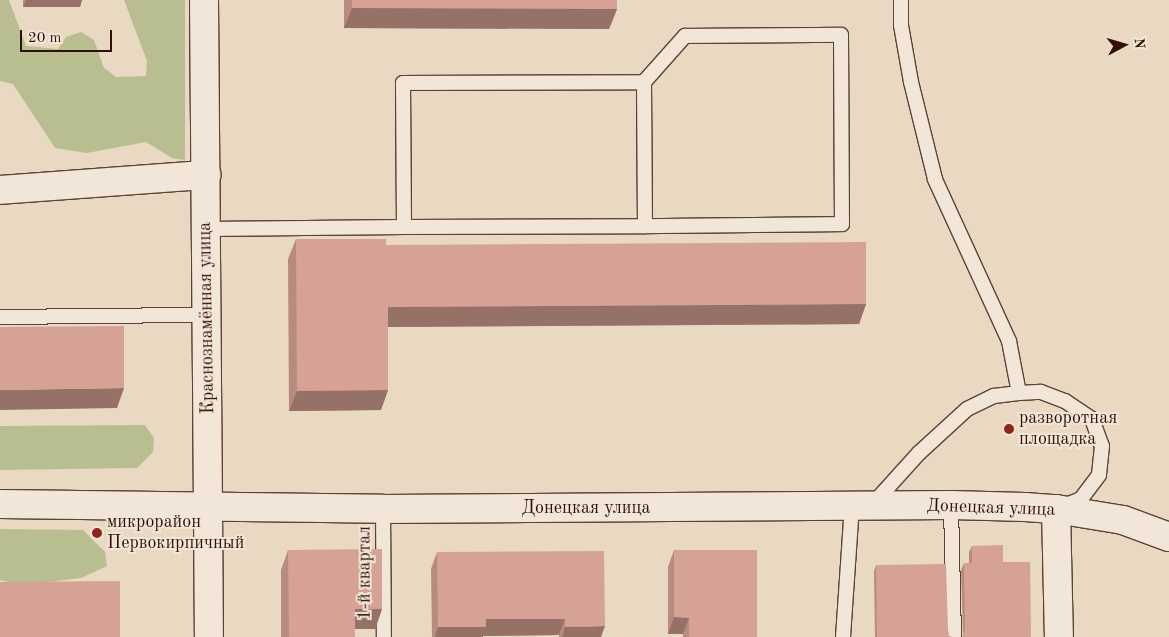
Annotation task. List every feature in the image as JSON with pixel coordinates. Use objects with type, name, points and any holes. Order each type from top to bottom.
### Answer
[{"type":"main road","name":"Краснознамённая улица","points":[[204,0],[209,637]]},
{"type":"main road","points":[[0,190],[206,175]]},
{"type":"main road","name":"Донецкая улица","points":[[0,504],[383,509],[951,505],[1056,509],[1124,520],[1169,537]]},
{"type":"main road","points":[[1056,509],[1060,637]]},
{"type":"lane","points":[[902,0],[901,25],[910,82],[935,180],[1009,340],[1019,393]]},
{"type":"lane","points":[[206,229],[404,228],[645,226],[842,224],[841,35],[685,36],[644,82],[645,226]]},
{"type":"lane","points":[[404,228],[403,83],[644,82]]},
{"type":"lane","points":[[0,317],[207,315]]},
{"type":"lane","points":[[843,637],[862,506],[967,409],[994,396],[1041,392],[1066,401],[1092,419],[1102,446],[1098,475],[1081,498],[1056,509]]},
{"type":"lane","points":[[951,505],[954,637]]},
{"type":"lane","name":"1-й квартал","points":[[383,509],[384,637]]},
{"type":"green space","points":[[0,0],[9,0],[26,46],[58,49],[66,37],[81,32],[94,40],[104,68],[116,77],[146,76],[147,61],[124,0],[185,0],[185,160],[172,158],[146,142],[87,153],[55,148],[13,84],[0,81]]},
{"type":"green space","points":[[145,425],[154,438],[153,452],[137,468],[0,470],[0,426]]},
{"type":"green space","points":[[0,529],[83,530],[105,552],[107,566],[81,578],[21,585],[0,580]]},
{"type":"building","points":[[352,0],[617,0],[617,9],[352,8]]},
{"type":"building","points":[[296,239],[386,239],[386,245],[866,242],[866,304],[388,307],[388,390],[297,391]]},
{"type":"building","points":[[124,326],[124,388],[0,390],[0,327]]},
{"type":"building","points":[[1003,545],[1003,562],[1030,562],[1031,637],[962,637],[965,631],[964,563],[972,563],[972,546]]},
{"type":"building","points":[[382,549],[382,609],[355,609],[355,637],[289,637],[288,550]]},
{"type":"building","points":[[674,550],[757,550],[757,637],[689,637],[689,618],[674,617]]},
{"type":"building","points":[[604,551],[605,626],[565,627],[565,619],[486,619],[486,627],[438,627],[437,552]]},
{"type":"building","points":[[946,564],[948,631],[949,636],[952,637],[877,637],[876,565]]},
{"type":"building","points":[[120,581],[120,637],[0,637],[0,582]]},
{"type":"place","name":"разворотная площадка","points":[[1009,429]]},
{"type":"place","name":"микрорайон Первокирпичный","points":[[97,533]]}]
